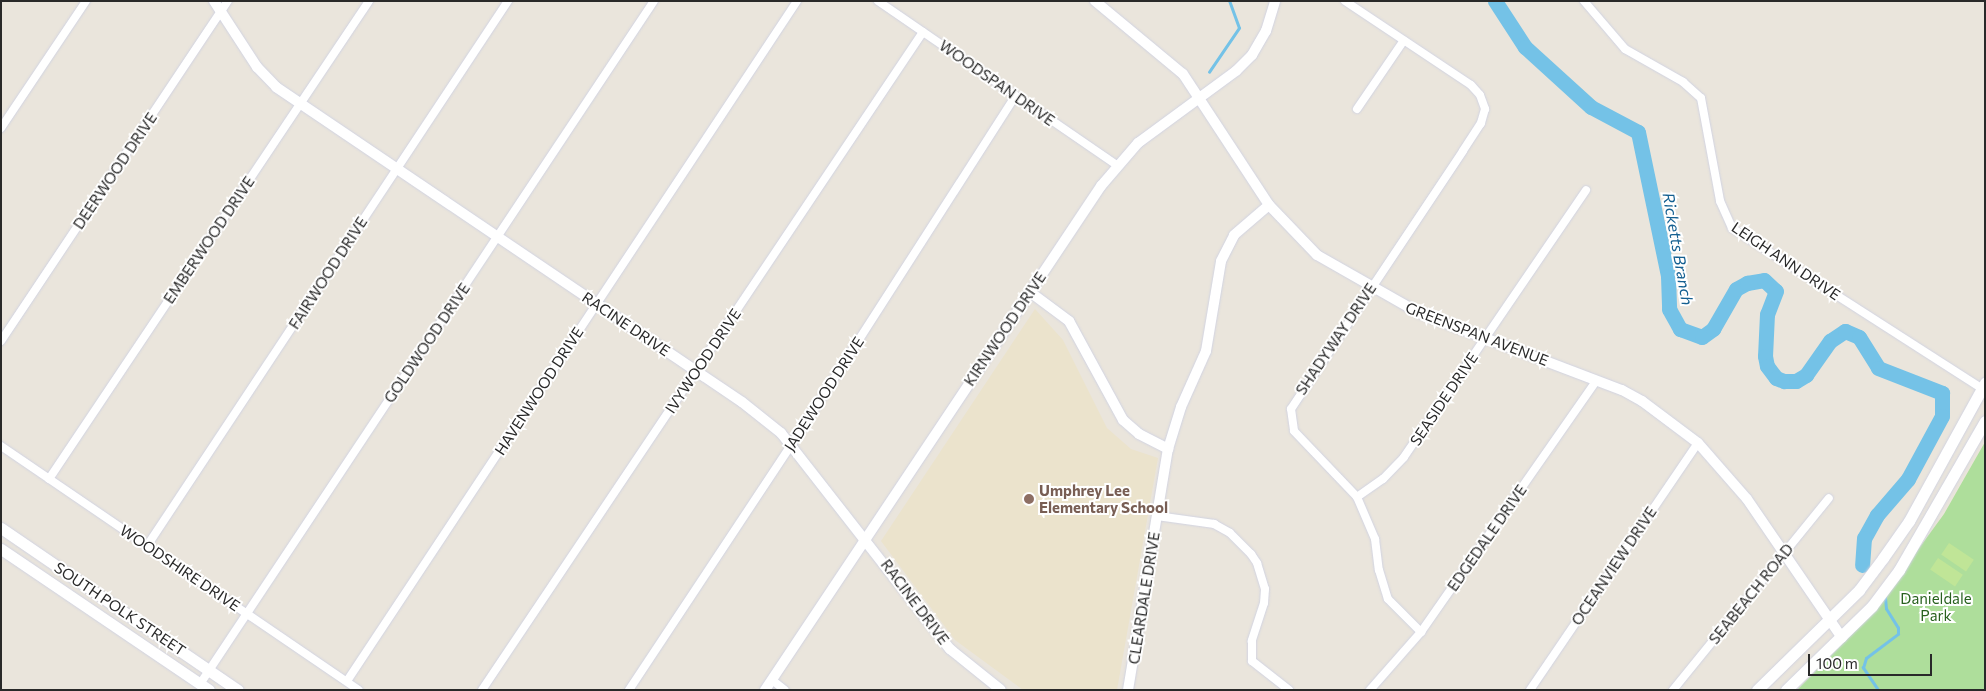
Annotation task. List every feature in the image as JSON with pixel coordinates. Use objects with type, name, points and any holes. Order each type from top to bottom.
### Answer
[{"type":"main road","points":[[1757,690],[1828,616],[1859,590],[1883,558],[1909,521],[1983,387]]},
{"type":"main road","points":[[1786,690],[1842,638],[1872,606],[1899,570],[1985,421]]},
{"type":"main road","name":"SOUTH POLK STREET","points":[[1,528],[238,690]]},
{"type":"main road","name":"SOUTH POLK STREET","points":[[1,549],[204,687]]},
{"type":"main road","points":[[1883,558],[1899,570]]},
{"type":"main road","points":[[73,597],[82,583]]},
{"type":"street","points":[[1,128],[86,1]]},
{"type":"street","name":"RACINE DRIVE","points":[[214,1],[257,67],[276,87],[748,407],[792,444],[950,649],[1001,690]]},
{"type":"street","name":"DEERWOOD DRIVE","points":[[1,341],[228,1]]},
{"type":"street","name":"EMBERWOOD DRIVE","points":[[49,478],[369,1]]},
{"type":"street","name":"FAIRWOOD DRIVE","points":[[148,546],[508,1]]},
{"type":"street","name":"GOLDWOOD DRIVE","points":[[204,687],[209,670],[654,1]]},
{"type":"street","name":"HAVENWOOD DRIVE","points":[[347,681],[796,1]]},
{"type":"street","name":"WOODSPAN DRIVE","points":[[878,1],[1117,165]]},
{"type":"street","name":"GREENSPAN AVENUE","points":[[1095,1],[1172,62],[1199,99],[1269,205],[1317,255],[1419,313],[1597,380],[1642,401],[1698,443],[1747,499],[1842,638]]},
{"type":"street","name":"KIRNWOOD DRIVE","points":[[765,690],[1030,292],[1117,165],[1152,131],[1225,81],[1252,55],[1266,31],[1275,1]]},
{"type":"street","points":[[1345,1],[1404,40],[1357,109]]},
{"type":"street","name":"LEIGH ANN DRIVE","points":[[1584,1],[1625,49],[1683,82],[1702,98],[1720,200],[1732,228],[1983,387]]},
{"type":"street","name":"IVYWOOD DRIVE","points":[[482,690],[697,372],[923,32]]},
{"type":"street","name":"SHADYWAY DRIVE","points":[[1404,40],[1471,85],[1480,95],[1485,109],[1481,124],[1296,398],[1291,414],[1294,431],[1357,496],[1375,539],[1388,599],[1421,632]]},
{"type":"street","name":"JADEWOOD DRIVE","points":[[629,690],[792,444],[1015,96]]},
{"type":"street","name":"SEASIDE DRIVE","points":[[1357,496],[1395,469],[1586,190]]},
{"type":"street","name":"CLEARDALE DRIVE","points":[[1128,690],[1168,449],[1180,407],[1206,351],[1221,260],[1234,235],[1269,205]]},
{"type":"street","points":[[1030,292],[1069,321],[1123,420],[1139,434],[1168,449]]},
{"type":"street","name":"EDGEDALE DRIVE","points":[[1370,690],[1421,632],[1597,380]]},
{"type":"street","name":"OCEANVIEW DRIVE","points":[[1530,690],[1698,443]]},
{"type":"street","name":"WOODSHIRE DRIVE","points":[[1,446],[359,690]]},
{"type":"street","name":"SEABEACH ROAD","points":[[1674,690],[1829,498]]},
{"type":"street","points":[[1157,516],[1214,524],[1230,533],[1251,554],[1257,563],[1265,590],[1264,603],[1252,641],[1252,661],[1288,690]]},
{"type":"street","points":[[772,680],[786,690]]},
{"type":"shaded area","name":"Umphrey Lee Elementary School","points":[[1035,309],[1063,340],[1107,428],[1131,449],[1158,458],[1117,690],[1023,690],[955,640],[881,541]]},
{"type":"green space","name":"Danieldale Park","points":[[1985,442],[1985,690],[1797,690],[1868,618],[1944,514]]},
{"type":"green space","points":[[1949,543],[1974,560],[1966,571],[1941,555]]},
{"type":"green space","points":[[1938,558],[1963,575],[1955,586],[1930,570]]},
{"type":"waterway","points":[[1209,72],[1239,28],[1229,1]]},
{"type":"waterway","name":"Ricketts Branch","points":[[1495,1],[1525,47],[1591,107],[1638,132],[1668,276],[1669,309],[1680,329],[1702,337],[1713,329],[1736,289],[1747,283],[1764,280],[1776,291],[1767,314],[1765,356],[1767,366],[1776,378],[1784,381],[1796,381],[1806,375],[1830,341],[1845,331],[1859,337],[1878,368],[1942,393],[1942,416],[1908,479],[1877,515],[1864,538],[1862,565]]},
{"type":"waterway","name":"Ricketts Branch","points":[[1878,690],[1863,668],[1866,658],[1898,634],[1898,628],[1886,609],[1885,597]]},
{"type":"place","name":"Umphrey Lee Elementary School","points":[[1029,499]]}]
